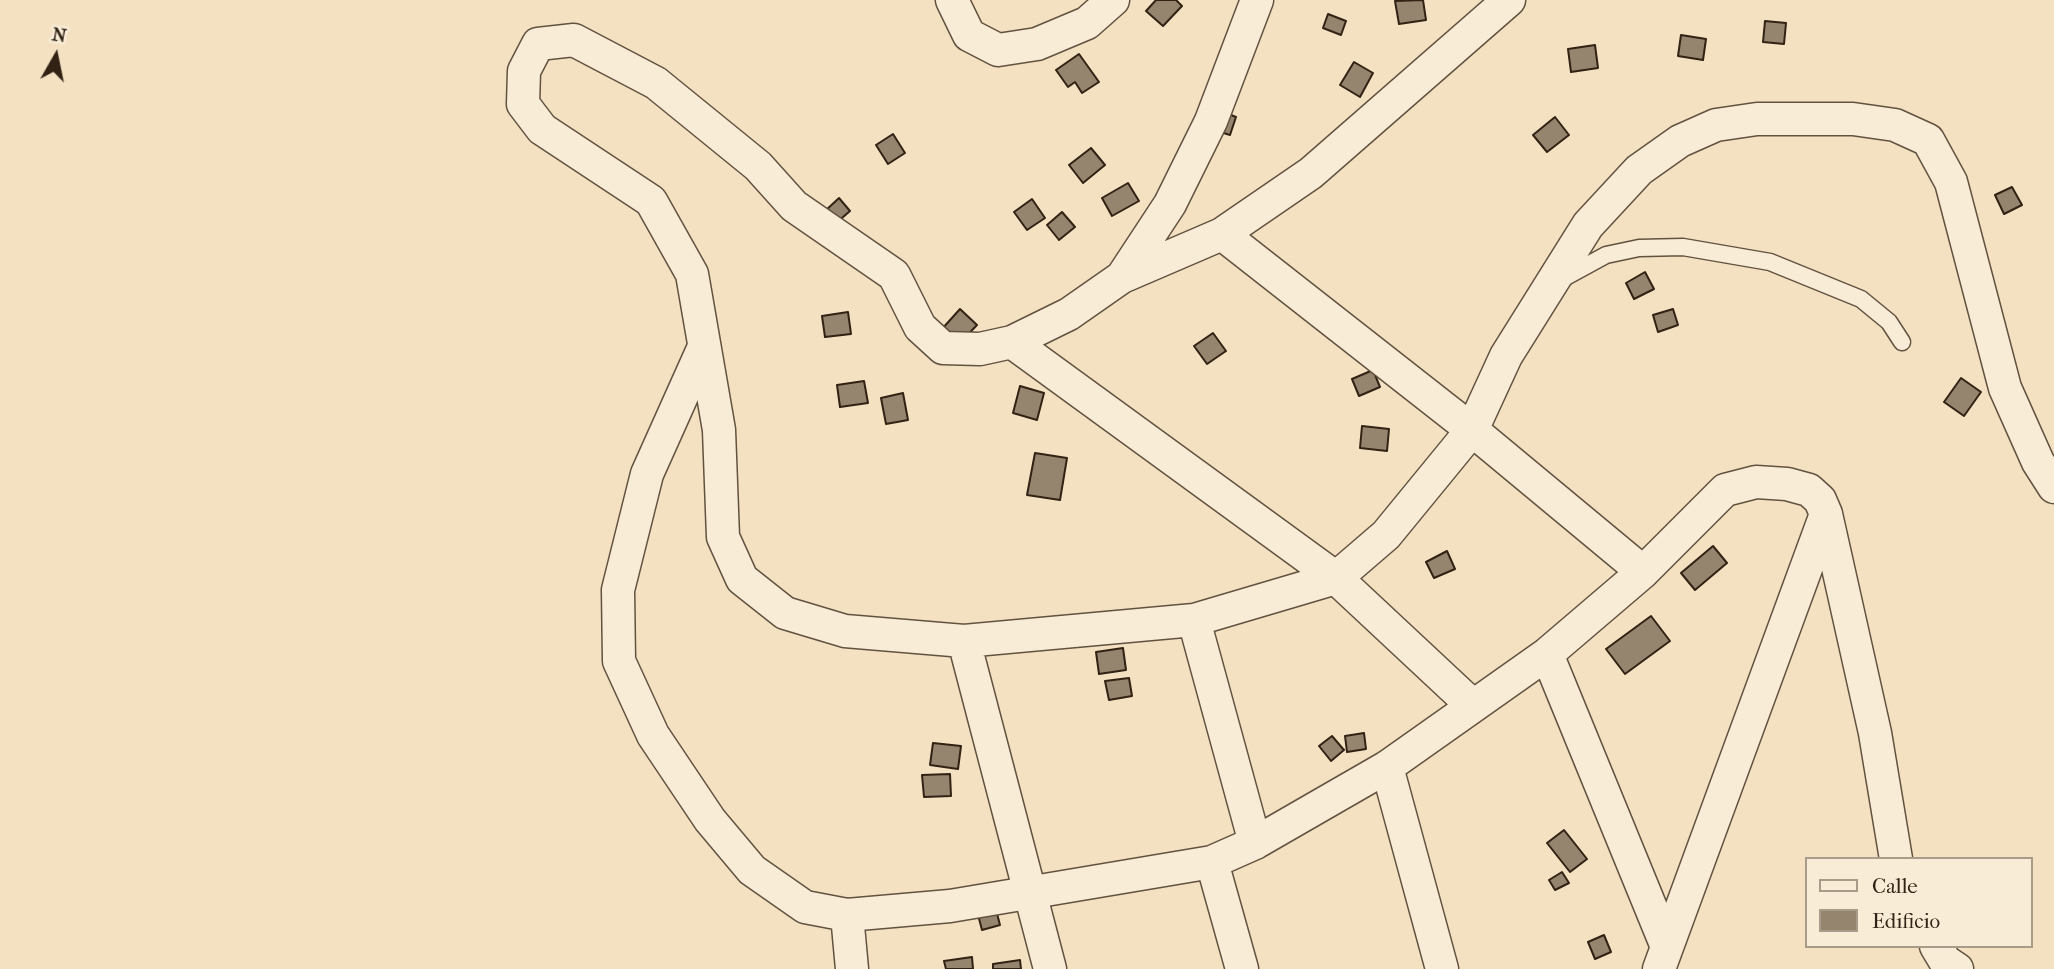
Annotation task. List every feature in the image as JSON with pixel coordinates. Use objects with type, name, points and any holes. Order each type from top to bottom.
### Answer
[{"type":"street","points":[[952,0],[969,35],[998,50],[1037,44],[1087,23],[1113,0]]},
{"type":"street","points":[[1122,277],[1170,204],[1211,121],[1257,0]]},
{"type":"street","points":[[1509,0],[1311,173],[1222,234],[1122,277],[1069,314],[1012,342],[979,349],[943,348],[919,327],[894,275],[794,206],[758,166],[656,83],[574,40],[538,44],[524,71],[523,104],[542,129],[651,201],[692,274],[719,430],[723,537],[742,579],[785,613],[845,631],[964,641],[1194,620],[1336,578],[1386,535],[1472,430],[1506,356],[1547,286],[1588,225],[1639,170],[1680,141],[1716,125],[1757,119],[1853,119],[1895,125],[1928,140],[1951,182],[2005,388],[2038,462],[2054,487]]},
{"type":"street","points":[[1222,234],[1472,430],[1643,572]]},
{"type":"street","points":[[1012,342],[1336,578],[1472,705]]},
{"type":"street","points":[[704,349],[647,474],[618,590],[619,661],[653,735],[710,820],[752,870],[804,907],[847,915],[950,906],[1212,862],[1255,843],[1387,767],[1546,654],[1643,572],[1725,490],[1756,482],[1809,489],[1820,500],[1826,514],[1875,733],[1896,857]]},
{"type":"street","points":[[1663,958],[1826,514]]},
{"type":"street","points":[[1194,620],[1255,843]]},
{"type":"street","points":[[964,641],[1050,969]]},
{"type":"street","points":[[1546,654],[1663,958]]},
{"type":"street","points":[[1387,767],[1442,969]]},
{"type":"street","points":[[1212,862],[1242,969]]},
{"type":"street","points":[[847,915],[852,969]]},
{"type":"street","points":[[1937,948],[1945,961],[1957,969]]},
{"type":"lane","points":[[1547,286],[1606,256],[1639,248],[1683,247],[1770,262],[1861,299],[1889,322],[1902,342]]},
{"type":"building","points":[[1156,0],[1176,0],[1182,6],[1163,26],[1146,11]]},
{"type":"building","points":[[1423,0],[1426,20],[1399,24],[1395,1]]},
{"type":"building","points":[[1328,14],[1346,21],[1341,35],[1323,28]]},
{"type":"building","points":[[1765,21],[1786,23],[1784,44],[1763,42]]},
{"type":"building","points":[[1681,35],[1706,39],[1703,60],[1678,56]]},
{"type":"building","points":[[1595,45],[1598,68],[1571,72],[1568,49]]},
{"type":"building","points":[[1079,54],[1099,82],[1082,93],[1075,82],[1068,87],[1056,70]]},
{"type":"building","points":[[1354,62],[1373,73],[1360,97],[1340,85]]},
{"type":"building","points":[[1221,111],[1236,117],[1230,135],[1214,130]]},
{"type":"building","points":[[1555,117],[1569,135],[1547,152],[1533,135]]},
{"type":"building","points":[[893,134],[905,153],[888,164],[876,145]]},
{"type":"building","points":[[1091,148],[1105,165],[1083,183],[1069,165]]},
{"type":"building","points":[[1128,183],[1139,201],[1112,216],[1102,198]]},
{"type":"building","points":[[2012,187],[2022,205],[2004,214],[1995,195]]},
{"type":"building","points":[[839,198],[850,211],[835,224],[824,212]]},
{"type":"building","points":[[1032,199],[1045,218],[1027,230],[1014,212]]},
{"type":"building","points":[[1062,212],[1075,227],[1059,240],[1047,225]]},
{"type":"building","points":[[1645,272],[1654,289],[1634,299],[1626,283]]},
{"type":"building","points":[[960,309],[977,325],[958,345],[942,329]]},
{"type":"building","points":[[1673,309],[1678,325],[1658,332],[1653,315]]},
{"type":"building","points":[[848,312],[851,334],[825,337],[822,316]]},
{"type":"building","points":[[1213,333],[1226,351],[1207,364],[1194,346]]},
{"type":"building","points":[[1373,370],[1380,387],[1359,396],[1352,379]]},
{"type":"building","points":[[1961,378],[1981,392],[1964,416],[1944,402]]},
{"type":"building","points":[[864,381],[868,403],[840,407],[837,385]]},
{"type":"building","points":[[1020,386],[1044,393],[1037,420],[1013,413]]},
{"type":"building","points":[[903,393],[908,420],[886,424],[881,398]]},
{"type":"building","points":[[1362,426],[1389,429],[1387,451],[1360,448]]},
{"type":"building","points":[[1035,453],[1067,458],[1060,500],[1027,495]]},
{"type":"building","points":[[1713,546],[1727,563],[1695,590],[1681,573]]},
{"type":"building","points":[[1447,551],[1455,569],[1434,578],[1426,562]]},
{"type":"building","points":[[1651,616],[1670,641],[1625,674],[1606,649]]},
{"type":"building","points":[[1123,648],[1126,670],[1099,674],[1096,652]]},
{"type":"building","points":[[1129,678],[1132,696],[1109,700],[1105,681]]},
{"type":"building","points":[[1364,733],[1366,749],[1347,752],[1345,736]]},
{"type":"building","points":[[1332,736],[1344,750],[1331,761],[1319,746]]},
{"type":"building","points":[[933,743],[961,746],[958,769],[930,765]]},
{"type":"building","points":[[950,774],[951,796],[924,797],[922,775]]},
{"type":"building","points":[[1564,830],[1587,859],[1570,872],[1547,843]]},
{"type":"building","points":[[1562,872],[1569,883],[1555,890],[1549,880]]},
{"type":"building","points":[[995,906],[1000,925],[982,930],[977,911]]},
{"type":"building","points":[[1604,935],[1611,952],[1595,959],[1588,942]]},
{"type":"building","points":[[972,957],[973,969],[946,969],[944,961]]},
{"type":"building","points":[[1020,960],[1021,969],[993,969],[993,964]]}]
